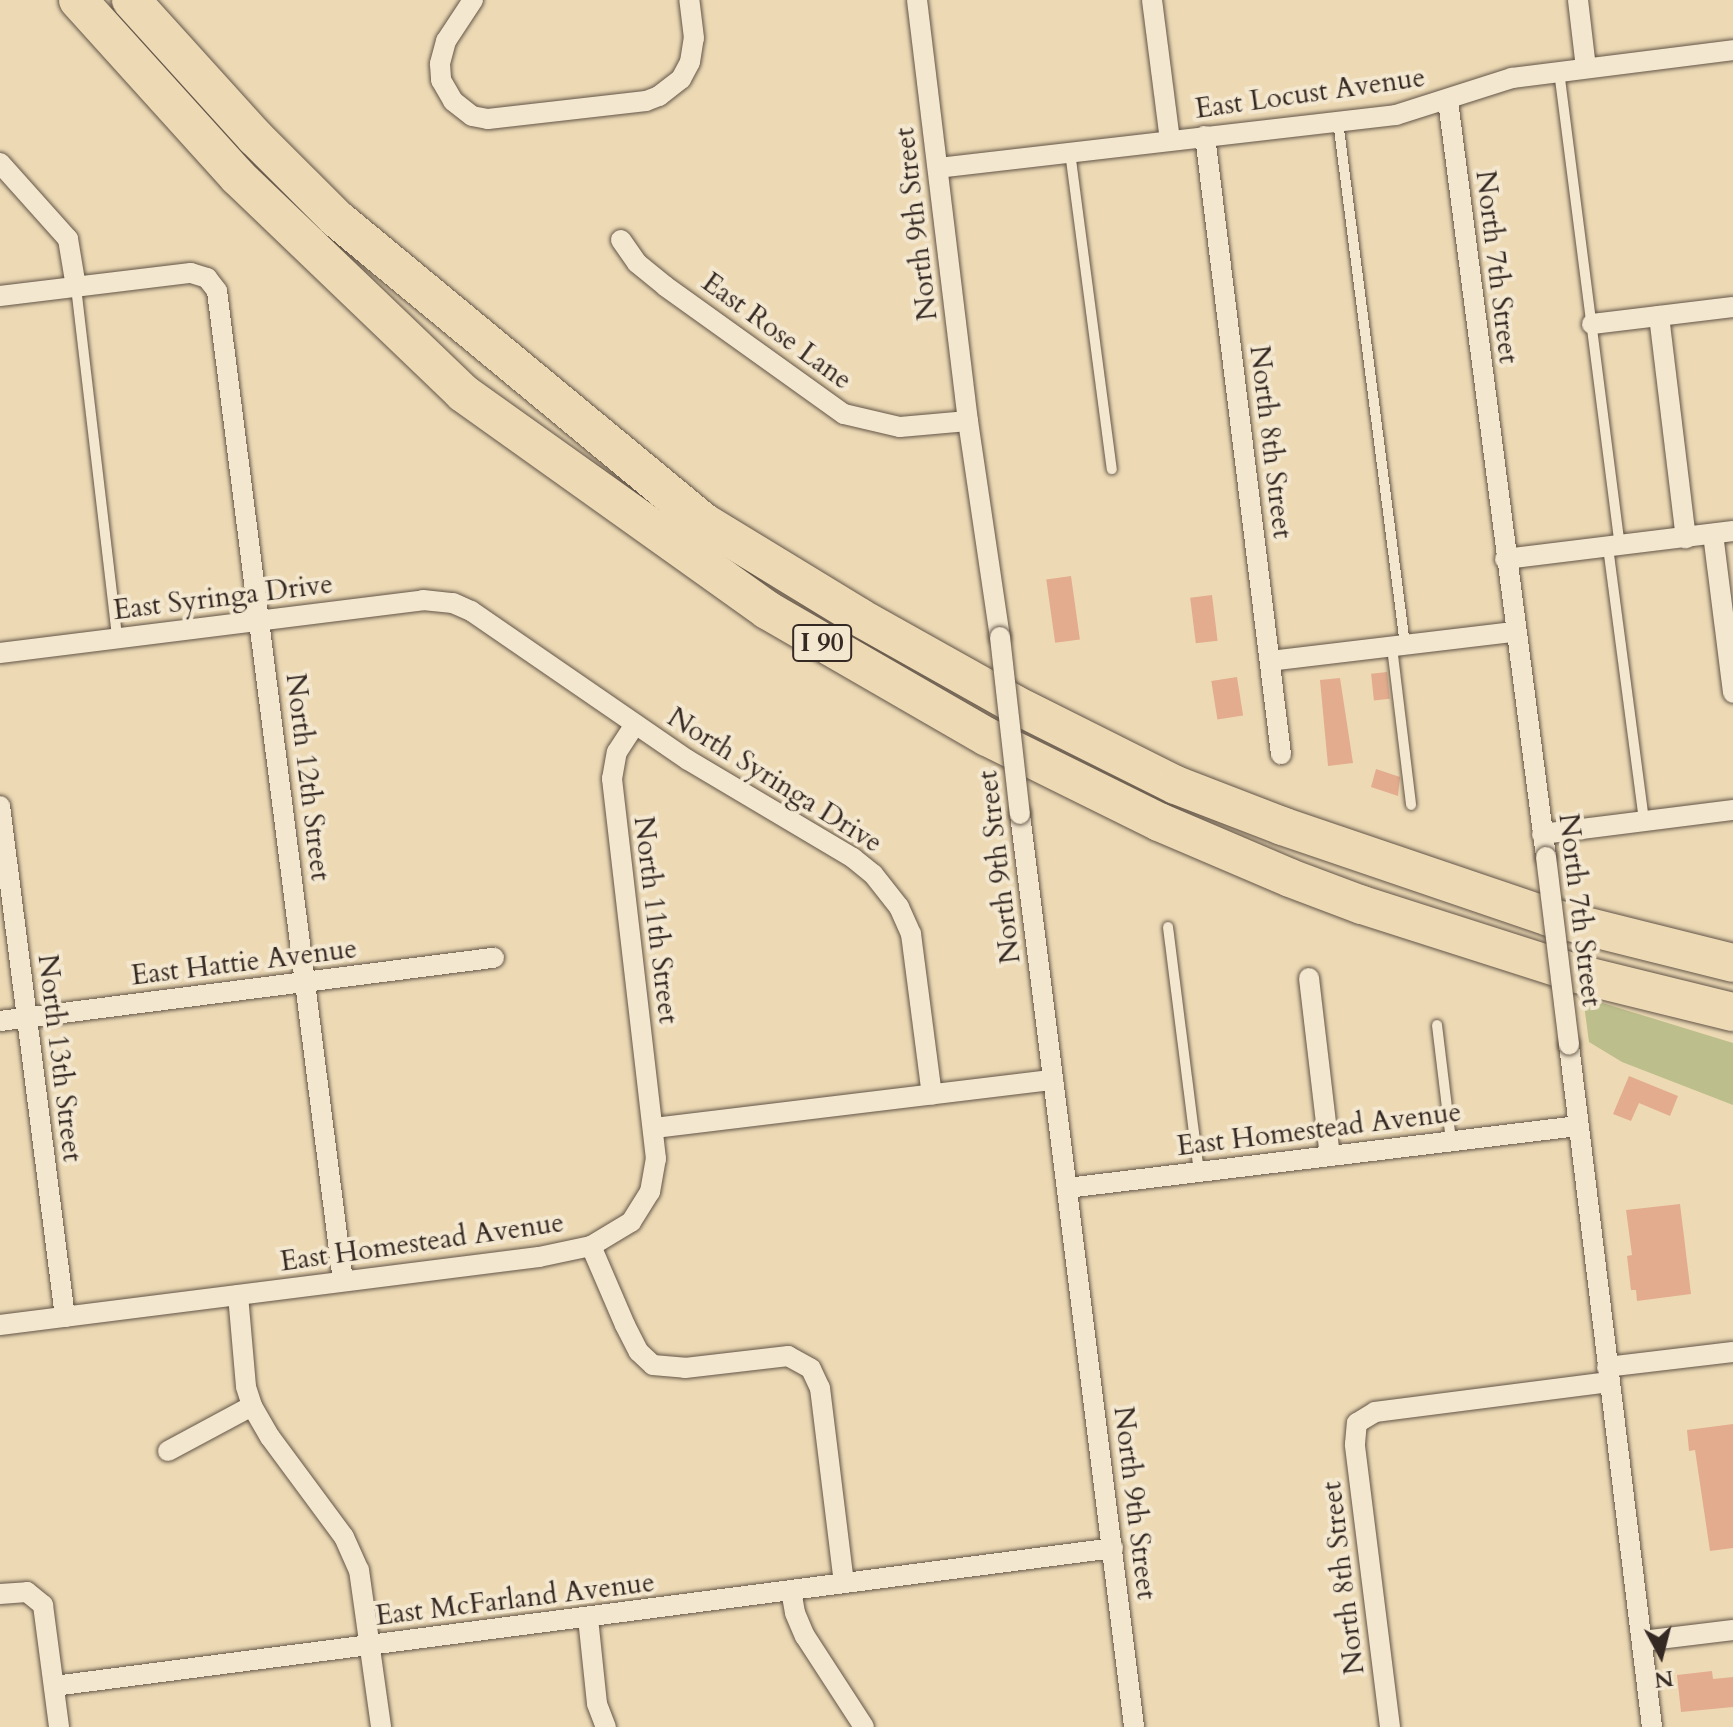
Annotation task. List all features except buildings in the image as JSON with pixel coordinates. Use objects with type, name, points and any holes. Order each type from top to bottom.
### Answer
[{"type":"highway","name":"I 90","points":[[65,0],[148,79]]},
{"type":"highway","name":"I 90","points":[[78,0],[148,79],[298,237],[463,393],[767,610],[987,737],[1144,815],[1290,878],[1362,905],[1578,974],[1733,1012]]},
{"type":"highway","name":"I 90","points":[[131,0],[255,137],[336,218],[702,521],[859,617],[1012,703],[1176,785],[1282,826],[1549,917],[1733,963]]},
{"type":"street","points":[[473,0],[446,41],[440,64],[441,80],[453,101],[472,116],[488,119],[646,101],[659,96],[681,79],[690,62],[694,38],[689,0]]},
{"type":"street","name":"North 9th Street","points":[[917,0],[968,421],[1000,637],[1134,1727]]},
{"type":"street","points":[[1152,0],[1170,140]]},
{"type":"street","points":[[1578,0],[1586,68]]},
{"type":"street","name":"East Locust Avenue","points":[[938,168],[1396,115],[1448,101],[1512,78],[1733,50]]},
{"type":"street","name":"North 7th Street","points":[[1448,101],[1514,632],[1546,857],[1652,1727]]},
{"type":"street","name":"North 8th Street","points":[[1205,136],[1281,754]]},
{"type":"street","points":[[0,163],[68,239],[76,287],[0,296]]},
{"type":"street","name":"East Rose Lane","points":[[621,240],[637,263],[665,286],[844,414],[900,427],[968,421]]},
{"type":"street","name":"North 12th Street","points":[[76,287],[191,273],[211,282],[217,291],[343,1281]]},
{"type":"street","points":[[1592,324],[1733,307]]},
{"type":"street","points":[[1659,316],[1686,538]]},
{"type":"street","points":[[1505,559],[1723,533],[1733,693]]},
{"type":"street","name":"East Syringa Drive","points":[[0,653],[423,600],[453,603]]},
{"type":"street","name":"North Syringa Drive","points":[[453,603],[490,624],[635,724],[853,858],[887,890],[911,934],[932,1095]]},
{"type":"street","points":[[1270,661],[1514,632]]},
{"type":"street","name":"North 11th Street","points":[[635,724],[617,752],[612,779],[654,1128]]},
{"type":"street","name":"North 13th Street","points":[[0,806],[65,1317]]},
{"type":"street","points":[[1542,834],[1733,810]]},
{"type":"street","name":"East Hattie Avenue","points":[[0,1021],[494,958]]},
{"type":"street","points":[[1309,978],[1330,1156]]},
{"type":"street","points":[[654,1128],[1053,1080]]},
{"type":"street","name":"East Homestead Avenue","points":[[1067,1188],[1578,1126]]},
{"type":"street","name":"East Homestead Avenue","points":[[0,1325],[539,1257],[591,1246],[631,1222],[650,1192],[656,1159],[654,1128]]},
{"type":"street","points":[[591,1246],[632,1338],[643,1358],[653,1365],[685,1368],[788,1356],[811,1369],[820,1388],[844,1583]]},
{"type":"street","points":[[238,1295],[246,1387],[252,1406],[353,1552],[359,1570],[381,1727]]},
{"type":"street","points":[[1608,1375],[1733,1352]]},
{"type":"street","name":"North 8th Street","points":[[1390,1727],[1355,1444],[1357,1423],[1375,1412],[1608,1375]]},
{"type":"street","points":[[168,1451],[252,1406]]},
{"type":"street","name":"East McFarland Avenue","points":[[54,1686],[1113,1548]]},
{"type":"street","points":[[791,1590],[797,1621],[864,1727]]},
{"type":"street","points":[[0,1594],[27,1592],[43,1605],[59,1727]]},
{"type":"street","points":[[588,1618],[597,1704],[606,1727]]},
{"type":"street","points":[[1642,1641],[1733,1630]]},
{"type":"lane","points":[[1559,71],[1592,324],[1644,821]]},
{"type":"lane","points":[[1338,121],[1398,646],[1411,805]]},
{"type":"lane","points":[[1070,152],[1112,469]]},
{"type":"lane","points":[[76,287],[117,638]]},
{"type":"lane","points":[[1168,927],[1199,1172]]},
{"type":"lane","points":[[1437,1025],[1451,1141]]},
{"type":"green space","points":[[1583,997],[1733,1043],[1733,1105],[1622,1062],[1589,1042]]}]
